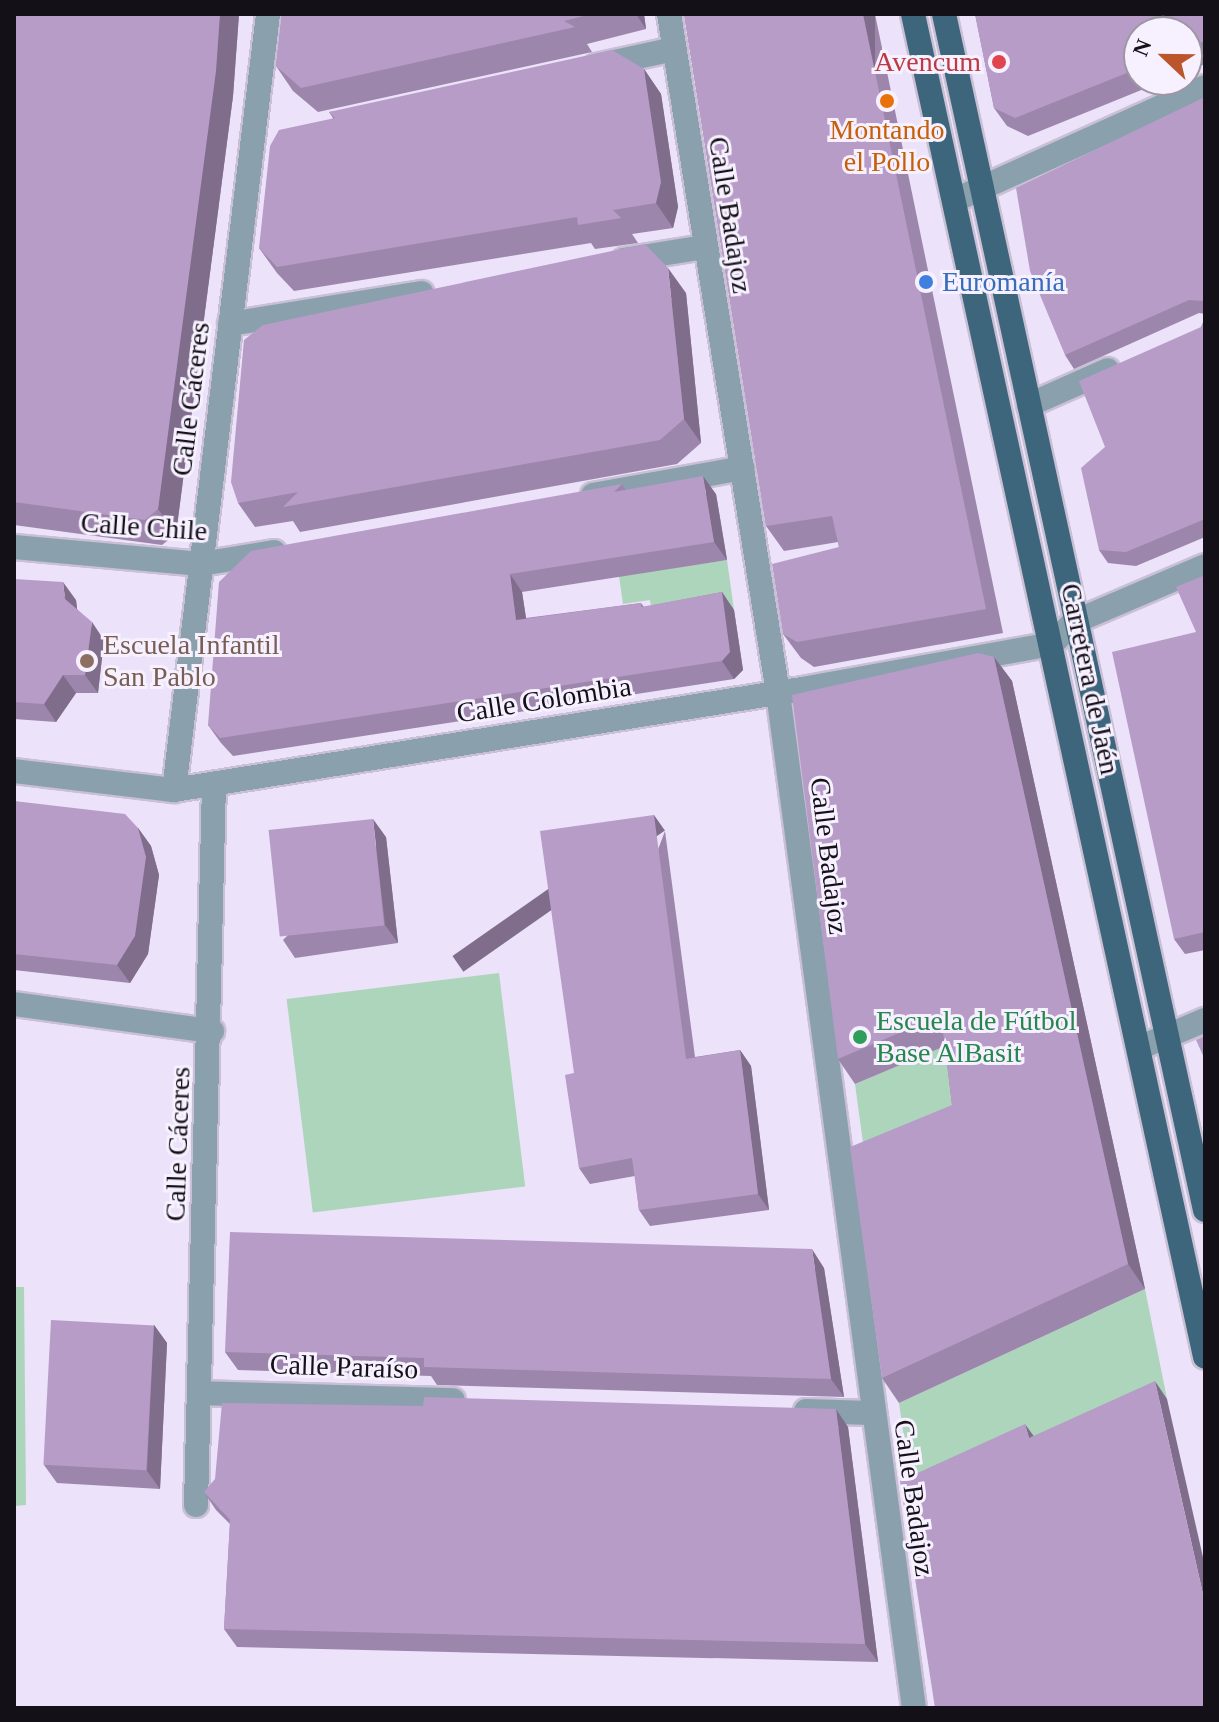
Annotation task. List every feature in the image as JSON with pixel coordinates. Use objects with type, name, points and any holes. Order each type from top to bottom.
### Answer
[{"type":"main road","name":"Carretera de Jaén","points":[[913,14],[1205,1357]]},
{"type":"main road","name":"Carretera de Jaén","points":[[944,14],[1074,622],[1205,1210]]},
{"type":"street","name":"Calle Cáceres","points":[[174,790],[268,14]]},
{"type":"street","name":"Calle Badajoz","points":[[669,14],[778,693],[871,1413],[914,1708]]},
{"type":"street","points":[[578,70],[674,49]]},
{"type":"street","points":[[955,200],[1205,87]]},
{"type":"street","points":[[254,142],[283,135]]},
{"type":"street","points":[[592,265],[704,247]]},
{"type":"street","points":[[230,324],[451,288]]},
{"type":"street","points":[[1029,405],[1137,357]]},
{"type":"street","points":[[576,498],[743,468]]},
{"type":"street","name":"Calle Chile","points":[[14,547],[201,564],[297,548]]},
{"type":"street","points":[[1052,644],[1074,622],[1205,566]]},
{"type":"street","name":"Calle Colombia","points":[[14,771],[174,790],[778,693],[1052,644]]},
{"type":"street","name":"Calle Cáceres","points":[[196,1505],[212,1031],[214,785]]},
{"type":"street","points":[[14,1004],[212,1031]]},
{"type":"street","points":[[1139,1048],[1205,1020]]},
{"type":"street","name":"Calle Paraíso","points":[[199,1393],[485,1401]]},
{"type":"street","points":[[782,1410],[871,1413]]},
{"type":"green space","points":[[727,560],[734,610],[654,624],[650,600],[623,604],[619,576]]},
{"type":"green space","points":[[499,973],[525,1186],[313,1212],[287,999]]},
{"type":"green space","points":[[958,1040],[969,1130],[867,1172],[855,1084]]},
{"type":"green space","points":[[14,1287],[24,1287],[26,1505],[14,1506]]},
{"type":"green space","points":[[1145,1289],[1167,1399],[913,1499],[899,1403]]},
{"type":"building","points":[[14,14],[220,14],[216,71],[158,509],[145,520],[14,502]]},
{"type":"building","points":[[282,14],[591,14],[564,21],[575,27],[301,88],[276,66]]},
{"type":"building","points":[[684,14],[863,14],[986,609],[797,642],[783,634],[772,564],[839,547],[832,516],[766,526]]},
{"type":"building","points":[[975,14],[1205,14],[1203,42],[1203,16],[1123,16],[1123,74],[1015,118],[994,108]]},
{"type":"building","points":[[612,50],[644,69],[661,182],[656,203],[613,210],[621,218],[578,225],[577,217],[277,267],[259,248],[270,146],[279,130],[335,118],[329,112]]},
{"type":"building","points":[[1205,97],[1205,303],[1189,300],[1065,355],[1030,271],[1016,188]]},
{"type":"building","points":[[645,244],[668,268],[684,419],[660,440],[283,507],[298,492],[238,503],[231,482],[244,340],[263,325]]},
{"type":"building","points":[[1205,318],[1205,519],[1126,552],[1099,550],[1081,468],[1105,447],[1079,381],[1201,327]]},
{"type":"building","points":[[703,476],[714,542],[510,574],[516,620],[641,603],[641,607],[722,592],[730,652],[722,661],[220,738],[208,725],[219,582],[251,551],[622,484],[614,492]]},
{"type":"building","points":[[1205,575],[1205,932],[1174,939],[1112,652],[1196,632],[1176,587]]},
{"type":"building","points":[[14,579],[63,582],[65,599],[92,622],[85,675],[63,675],[44,704],[14,702]]},
{"type":"building","points":[[978,653],[994,657],[1128,1264],[882,1378],[850,1147],[952,1105],[941,1015],[838,1059],[792,695]]},
{"type":"building","points":[[14,801],[125,814],[138,828],[146,857],[135,936],[117,965],[14,954]]},
{"type":"building","points":[[654,815],[686,1059],[740,1050],[758,1194],[639,1210],[632,1158],[579,1168],[565,1075],[574,1073],[540,831]]},
{"type":"building","points":[[373,819],[384,925],[280,936],[269,830]]},
{"type":"building","points":[[1205,1036],[1205,1060],[1196,1040]]},
{"type":"building","points":[[230,1232],[812,1249],[831,1379],[424,1367],[424,1358],[225,1352]]},
{"type":"building","points":[[51,1320],[154,1325],[146,1470],[43,1465]]},
{"type":"building","points":[[1155,1381],[1205,1603],[1205,1708],[935,1708],[900,1481],[1025,1424],[1029,1438]]},
{"type":"building","points":[[424,1397],[836,1409],[865,1644],[224,1629],[230,1520],[204,1492],[215,1479],[222,1403],[423,1406]]},
{"type":"place","name":"Avencum","points":[[999,62]]},
{"type":"place","name":"Montando el Pollo","points":[[887,101]]},
{"type":"place","name":"Euromanía","points":[[926,282]]},
{"type":"place","name":"Escuela Infantil San Pablo","points":[[87,661]]},
{"type":"place","name":"Escuela de Fútbol Base AlBasit","points":[[860,1037]]}]
